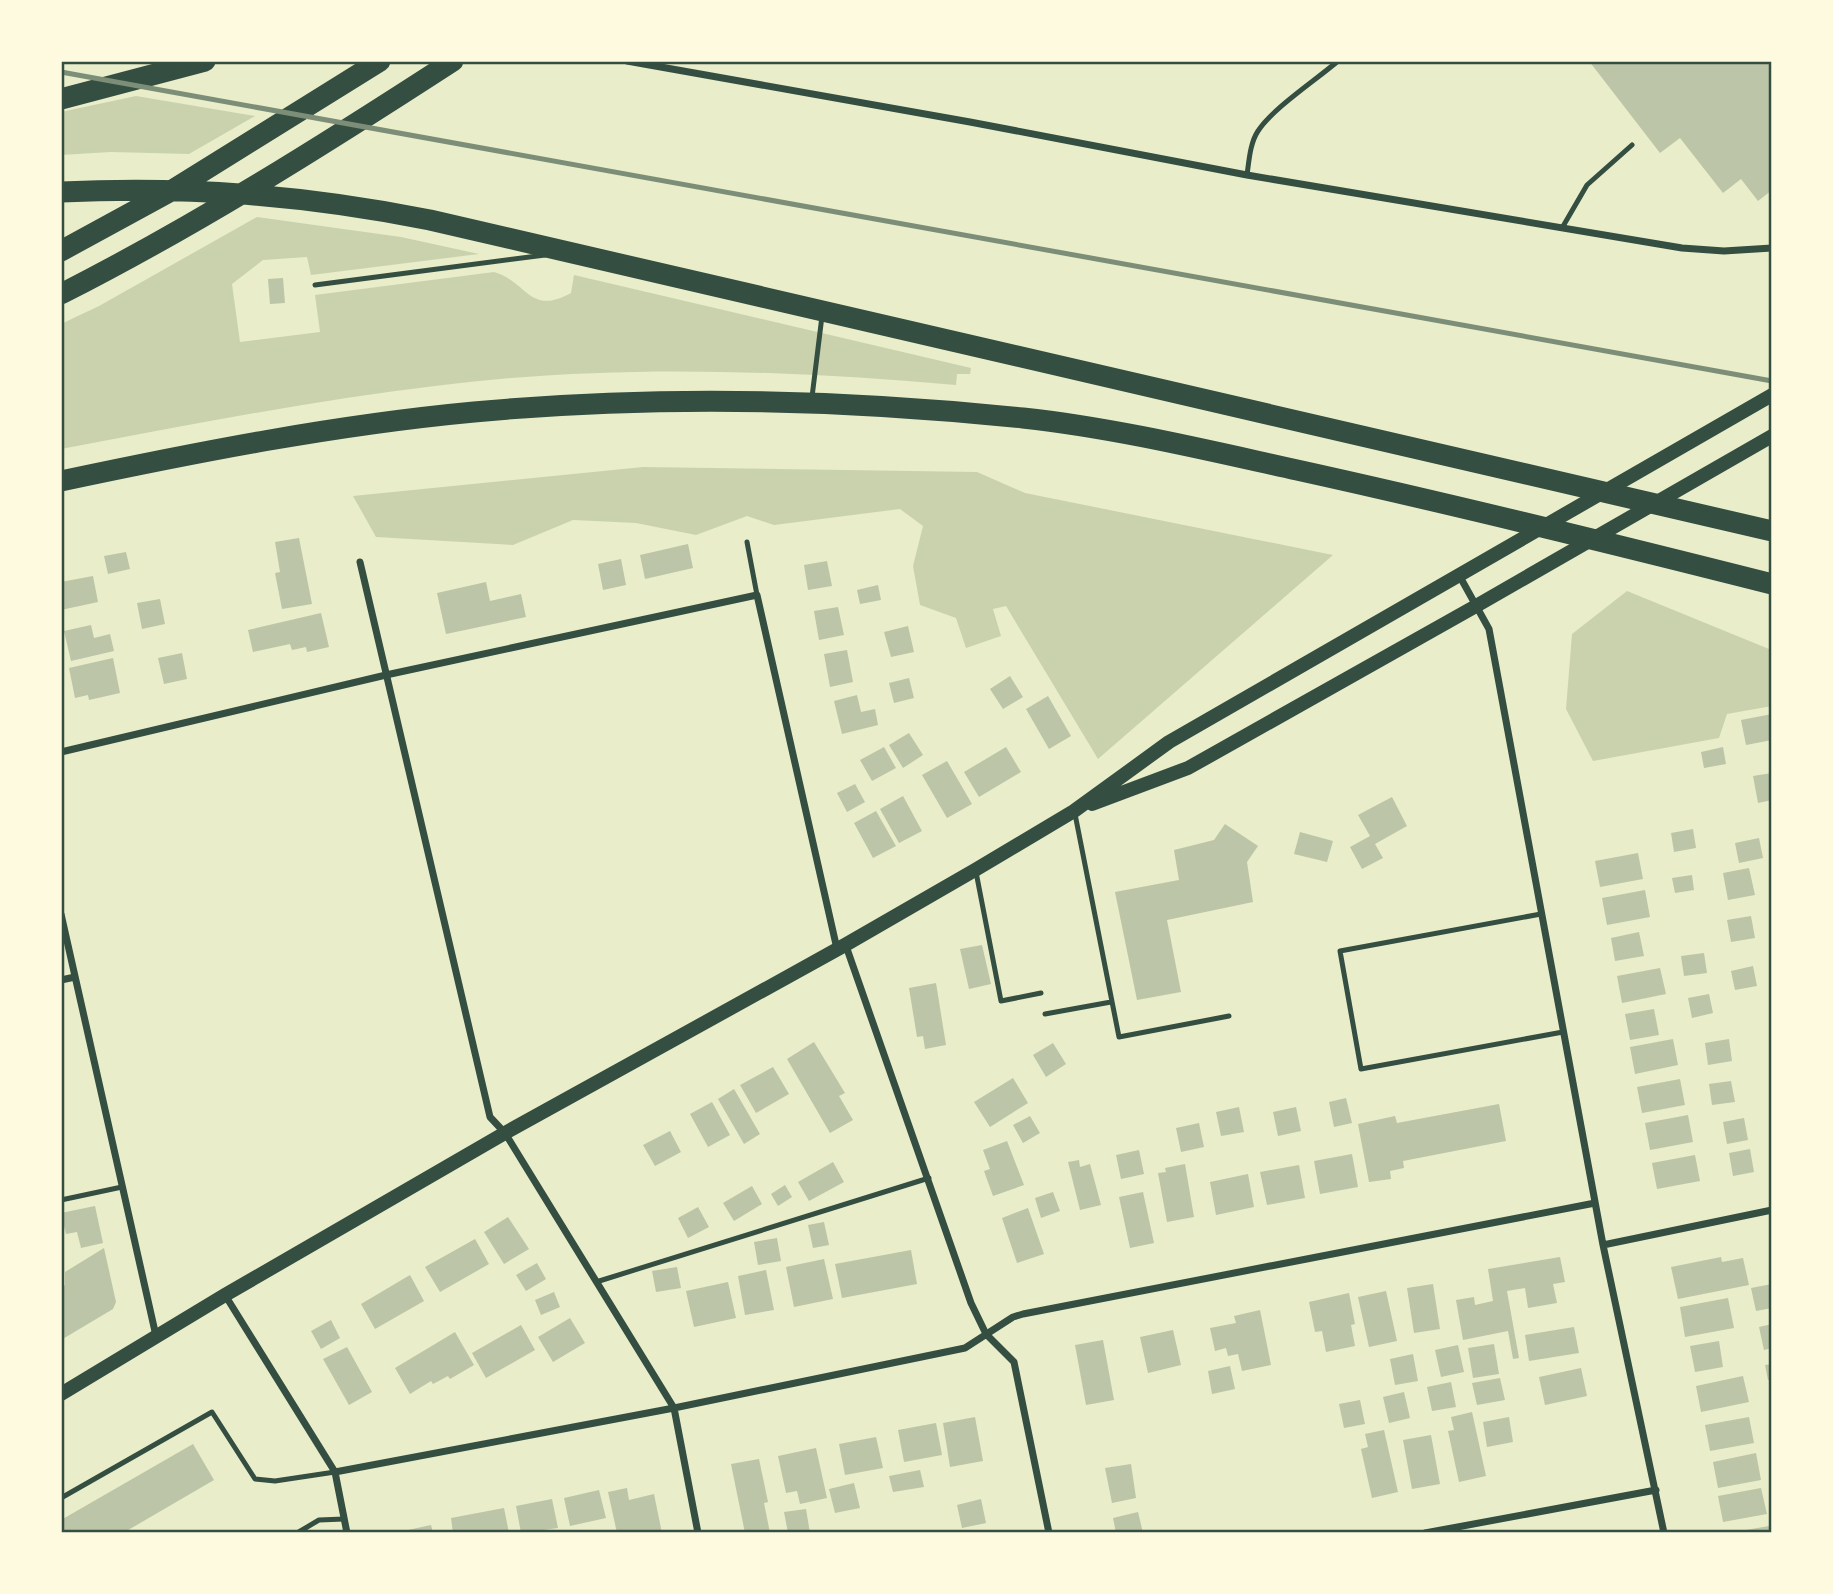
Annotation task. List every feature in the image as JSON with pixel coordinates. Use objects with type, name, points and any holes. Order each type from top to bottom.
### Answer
[{"type":"highway","points":[[61,99],[205,61]]},
{"type":"highway","points":[[61,251],[183,184],[380,61]]},
{"type":"highway","points":[[61,294],[302,159],[453,61]]},
{"type":"highway","points":[[61,192],[190,190],[275,195],[353,205],[570,252],[1772,531]]},
{"type":"highway","points":[[61,481],[274,440],[472,412],[575,404],[699,400],[811,403],[1051,422],[1212,451],[1457,505],[1772,584]]},
{"type":"main road","points":[[61,1394],[225,1295],[505,1133],[975,870],[1074,811],[1168,741],[1772,395]]},
{"type":"main road","points":[[1074,811],[1188,768],[1476,607],[1772,436]]},
{"type":"street","points":[[627,61],[1247,175],[1682,248],[1724,251],[1772,248]]},
{"type":"street","points":[[360,562],[490,1117],[505,1133],[674,1408],[698,1533]]},
{"type":"street","points":[[1458,574],[1489,629],[1595,1203],[1664,1533]]},
{"type":"street","points":[[61,752],[386,675],[757,595],[841,947],[929,1178],[971,1303],[986,1334],[1014,1362],[1049,1533]]},
{"type":"street","points":[[61,914],[156,1336]]},
{"type":"street","points":[[61,980],[75,977]]},
{"type":"street","points":[[335,1472],[674,1408],[965,1348],[1013,1317],[1023,1314],[1595,1203]]},
{"type":"street","points":[[1604,1245],[1772,1210]]},
{"type":"street","points":[[225,1295],[335,1472],[347,1533]]},
{"type":"street","points":[[1425,1533],[1656,1490]]},
{"type":"lane","points":[[1247,175],[1250,152],[1257,132],[1275,113],[1339,61]]},
{"type":"lane","points":[[1562,228],[1587,185],[1632,145]]},
{"type":"lane","points":[[315,285],[570,252]]},
{"type":"lane","points":[[811,403],[823,312]]},
{"type":"lane","points":[[747,542],[757,595]]},
{"type":"lane","points":[[1074,811],[1119,1037],[1229,1016]]},
{"type":"lane","points":[[975,870],[1001,1001],[1041,993]]},
{"type":"lane","points":[[1541,914],[1340,951],[1350,1010],[1361,1069],[1563,1032]]},
{"type":"lane","points":[[1045,1014],[1111,1002]]},
{"type":"lane","points":[[596,1282],[929,1178]]},
{"type":"lane","points":[[61,1200],[122,1186]]},
{"type":"lane","points":[[61,1498],[212,1412],[255,1479],[275,1481],[335,1472]]},
{"type":"lane","points":[[297,1533],[319,1520],[344,1518]]},
{"type":"green space","points":[[136,96],[255,116],[189,154],[111,152],[61,155],[61,112]]},
{"type":"green space","points":[[257,217],[401,237],[479,254],[311,275],[307,257],[263,260],[232,284],[240,342],[320,332],[315,295],[494,272],[537,299],[546,301],[571,293],[574,275],[971,368],[970,374],[957,374],[956,385],[764,373],[635,372],[507,378],[299,406],[61,449],[61,324],[99,306]]},
{"type":"green space","points":[[643,467],[977,472],[1025,493],[1333,555],[1098,759],[1006,606],[993,609],[1001,636],[966,648],[956,618],[920,605],[913,566],[923,526],[900,509],[774,525],[747,516],[696,535],[636,523],[573,520],[513,545],[376,537],[353,496]]},
{"type":"green space","points":[[1627,591],[1772,648],[1772,706],[1727,714],[1719,738],[1593,761],[1566,709],[1572,634]]},
{"type":"building","points":[[1589,61],[1772,61],[1772,190],[1758,201],[1741,179],[1723,193],[1680,138],[1660,153]]},
{"type":"building","points":[[283,278],[285,303],[270,304],[268,279]]},
{"type":"building","points":[[299,538],[312,604],[282,609],[275,573],[280,572],[275,542]]},
{"type":"building","points":[[688,544],[693,568],[645,579],[640,555]]},
{"type":"building","points":[[126,552],[130,569],[108,574],[104,556]]},
{"type":"building","points":[[621,559],[626,585],[603,590],[598,564]]},
{"type":"building","points":[[827,561],[832,586],[808,590],[804,565]]},
{"type":"building","points":[[93,576],[98,602],[61,610],[61,582]]},
{"type":"building","points":[[486,582],[490,601],[521,594],[526,617],[446,634],[437,593]]},
{"type":"building","points":[[878,585],[881,600],[860,604],[857,590]]},
{"type":"building","points":[[160,599],[165,624],[142,629],[137,603]]},
{"type":"building","points":[[838,607],[844,635],[819,640],[814,611]]},
{"type":"building","points":[[321,613],[329,647],[307,652],[306,647],[292,650],[290,644],[253,652],[248,630]]},
{"type":"building","points":[[91,625],[94,638],[110,634],[114,651],[71,661],[64,631]]},
{"type":"building","points":[[908,626],[914,652],[891,657],[884,632]]},
{"type":"building","points":[[847,650],[853,682],[830,687],[824,654]]},
{"type":"building","points":[[182,653],[187,679],[164,684],[158,658]]},
{"type":"building","points":[[113,658],[120,693],[89,700],[88,695],[75,698],[69,668]]},
{"type":"building","points":[[1010,676],[1023,697],[1003,709],[990,689]]},
{"type":"building","points":[[909,678],[914,698],[894,703],[889,683]]},
{"type":"building","points":[[857,695],[861,712],[875,709],[878,725],[842,734],[834,701]]},
{"type":"building","points":[[1048,696],[1071,736],[1049,749],[1026,709]]},
{"type":"building","points":[[1772,714],[1772,740],[1746,745],[1741,720]]},
{"type":"building","points":[[909,733],[923,755],[903,768],[889,745]]},
{"type":"building","points":[[884,747],[896,768],[872,781],[860,760]]},
{"type":"building","points":[[1006,747],[1021,772],[979,797],[964,772]]},
{"type":"building","points":[[1723,747],[1726,764],[1704,768],[1701,752]]},
{"type":"building","points":[[947,761],[972,804],[947,818],[922,775]]},
{"type":"building","points":[[1772,773],[1772,800],[1758,803],[1753,776]]},
{"type":"building","points":[[855,784],[865,802],[847,812],[837,793]]},
{"type":"building","points":[[903,796],[922,831],[899,843],[880,809]]},
{"type":"building","points":[[1392,797],[1407,826],[1375,844],[1383,858],[1362,869],[1350,847],[1370,836],[1358,815]]},
{"type":"building","points":[[876,811],[896,846],[873,858],[854,823]]},
{"type":"building","points":[[1225,824],[1258,846],[1247,862],[1253,902],[1167,920],[1181,992],[1137,1000],[1115,892],[1179,880],[1174,850],[1214,840]]},
{"type":"building","points":[[1693,829],[1696,848],[1674,852],[1671,833]]},
{"type":"building","points":[[1300,832],[1333,841],[1327,862],[1294,854]]},
{"type":"building","points":[[1759,838],[1763,858],[1739,863],[1735,843]]},
{"type":"building","points":[[1638,853],[1643,879],[1600,887],[1595,861]]},
{"type":"building","points":[[1749,868],[1755,895],[1728,900],[1723,873]]},
{"type":"building","points":[[1692,875],[1694,890],[1675,893],[1672,878]]},
{"type":"building","points":[[1645,890],[1650,917],[1607,925],[1602,898]]},
{"type":"building","points":[[1751,916],[1755,938],[1731,942],[1727,920]]},
{"type":"building","points":[[1639,932],[1644,956],[1615,961],[1611,938]]},
{"type":"building","points":[[982,945],[991,984],[969,989],[960,949]]},
{"type":"building","points":[[1704,953],[1707,973],[1684,976],[1681,956]]},
{"type":"building","points":[[1753,966],[1757,986],[1735,990],[1731,971]]},
{"type":"building","points":[[1660,968],[1666,994],[1622,1003],[1617,976]]},
{"type":"building","points":[[936,983],[946,1045],[925,1049],[923,1036],[917,1037],[909,988]]},
{"type":"building","points":[[1709,994],[1713,1013],[1692,1018],[1688,998]]},
{"type":"building","points":[[1654,1009],[1659,1035],[1630,1040],[1625,1014]]},
{"type":"building","points":[[1673,1039],[1678,1065],[1635,1074],[1630,1047]]},
{"type":"building","points":[[1729,1039],[1732,1061],[1708,1065],[1705,1043]]},
{"type":"building","points":[[814,1042],[845,1093],[839,1096],[853,1120],[830,1133],[787,1059]]},
{"type":"building","points":[[1053,1043],[1066,1064],[1046,1077],[1033,1055]]},
{"type":"building","points":[[773,1067],[789,1094],[756,1113],[740,1085]]},
{"type":"building","points":[[1013,1078],[1028,1103],[990,1127],[974,1102]]},
{"type":"building","points":[[1680,1079],[1685,1105],[1642,1113],[1637,1087]]},
{"type":"building","points":[[1731,1081],[1735,1102],[1712,1105],[1709,1084]]},
{"type":"building","points":[[734,1089],[760,1134],[744,1144],[718,1099]]},
{"type":"building","points":[[1346,1098],[1352,1123],[1334,1127],[1329,1102]]},
{"type":"building","points":[[712,1102],[730,1135],[708,1147],[690,1114]]},
{"type":"building","points":[[1499,1104],[1506,1141],[1403,1161],[1404,1168],[1390,1171],[1391,1179],[1369,1182],[1358,1124],[1395,1116],[1397,1123]]},
{"type":"building","points":[[1239,1107],[1244,1132],[1221,1136],[1216,1112]]},
{"type":"building","points":[[1296,1107],[1301,1131],[1278,1136],[1273,1112]]},
{"type":"building","points":[[1688,1115],[1693,1142],[1650,1150],[1645,1123]]},
{"type":"building","points":[[1030,1116],[1040,1133],[1023,1143],[1013,1125]]},
{"type":"building","points":[[1744,1118],[1748,1140],[1727,1144],[1723,1122]]},
{"type":"building","points":[[1199,1123],[1204,1147],[1181,1152],[1176,1128]]},
{"type":"building","points":[[670,1131],[681,1152],[655,1166],[643,1145]]},
{"type":"building","points":[[1007,1141],[1024,1185],[993,1196],[984,1171],[990,1169],[983,1150]]},
{"type":"building","points":[[1750,1149],[1754,1172],[1733,1176],[1729,1153]]},
{"type":"building","points":[[1139,1150],[1144,1174],[1121,1179],[1116,1155]]},
{"type":"building","points":[[1352,1154],[1358,1187],[1320,1194],[1314,1161]]},
{"type":"building","points":[[1695,1155],[1700,1181],[1657,1189],[1652,1163]]},
{"type":"building","points":[[1079,1160],[1080,1167],[1090,1164],[1101,1205],[1080,1210],[1068,1162]]},
{"type":"building","points":[[833,1162],[844,1182],[809,1201],[798,1182]]},
{"type":"building","points":[[1185,1164],[1194,1217],[1167,1222],[1158,1173],[1166,1172],[1165,1168]]},
{"type":"building","points":[[1299,1165],[1305,1198],[1267,1205],[1260,1172]]},
{"type":"building","points":[[1248,1174],[1254,1207],[1216,1215],[1210,1182]]},
{"type":"building","points":[[785,1185],[792,1197],[778,1206],[771,1194]]},
{"type":"building","points":[[752,1186],[762,1204],[734,1221],[723,1203]]},
{"type":"building","points":[[1053,1192],[1060,1211],[1041,1218],[1035,1198]]},
{"type":"building","points":[[1143,1192],[1154,1243],[1130,1248],[1119,1197]]},
{"type":"building","points":[[95,1206],[103,1243],[81,1248],[77,1232],[66,1234],[61,1213]]},
{"type":"building","points":[[698,1207],[709,1227],[688,1238],[678,1218]]},
{"type":"building","points":[[1028,1208],[1044,1254],[1017,1263],[1002,1218]]},
{"type":"building","points":[[508,1217],[529,1249],[504,1264],[484,1232]]},
{"type":"building","points":[[824,1222],[829,1245],[813,1248],[808,1225]]},
{"type":"building","points":[[777,1238],[781,1261],[758,1265],[754,1242]]},
{"type":"building","points":[[475,1239],[489,1264],[440,1292],[425,1267]]},
{"type":"building","points":[[104,1248],[116,1302],[113,1309],[61,1340],[61,1287],[65,1285],[65,1272]]},
{"type":"building","points":[[911,1250],[917,1284],[842,1298],[835,1264]]},
{"type":"building","points":[[1560,1257],[1565,1282],[1553,1284],[1557,1303],[1528,1308],[1525,1288],[1507,1291],[1519,1358],[1513,1359],[1508,1331],[1463,1340],[1456,1300],[1474,1297],[1475,1305],[1493,1301],[1488,1269]]},
{"type":"building","points":[[1721,1257],[1722,1262],[1743,1258],[1749,1285],[1678,1299],[1671,1267]]},
{"type":"building","points":[[824,1259],[833,1299],[794,1307],[786,1267]]},
{"type":"building","points":[[537,1263],[546,1279],[526,1291],[516,1275]]},
{"type":"building","points":[[677,1267],[681,1288],[656,1292],[652,1271]]},
{"type":"building","points":[[766,1270],[774,1310],[745,1315],[738,1276]]},
{"type":"building","points":[[410,1275],[424,1301],[375,1329],[361,1304]]},
{"type":"building","points":[[728,1282],[736,1318],[694,1327],[686,1291]]},
{"type":"building","points":[[1433,1284],[1440,1329],[1414,1333],[1407,1288]]},
{"type":"building","points":[[1772,1284],[1772,1308],[1756,1311],[1751,1288]]},
{"type":"building","points":[[1386,1291],[1397,1341],[1369,1347],[1358,1297]]},
{"type":"building","points":[[554,1292],[560,1307],[541,1315],[535,1300]]},
{"type":"building","points":[[1349,1293],[1355,1324],[1351,1325],[1355,1346],[1326,1352],[1322,1331],[1315,1332],[1309,1302]]},
{"type":"building","points":[[1728,1298],[1734,1328],[1685,1337],[1680,1307]]},
{"type":"building","points":[[1260,1310],[1271,1365],[1242,1371],[1238,1354],[1228,1356],[1226,1348],[1215,1351],[1210,1328],[1236,1323],[1234,1316]]},
{"type":"building","points":[[570,1318],[585,1343],[553,1362],[538,1337]]},
{"type":"building","points":[[331,1320],[340,1338],[321,1349],[311,1331]]},
{"type":"building","points":[[1772,1324],[1772,1348],[1764,1350],[1759,1327]]},
{"type":"building","points":[[521,1325],[535,1350],[486,1378],[472,1353]]},
{"type":"building","points":[[1574,1327],[1579,1353],[1529,1361],[1525,1335]]},
{"type":"building","points":[[1173,1330],[1181,1365],[1148,1373],[1140,1337]]},
{"type":"building","points":[[455,1332],[474,1365],[450,1379],[448,1376],[433,1384],[431,1381],[410,1394],[395,1368]]},
{"type":"building","points":[[1103,1340],[1114,1400],[1086,1405],[1075,1345]]},
{"type":"building","points":[[1719,1341],[1723,1367],[1695,1372],[1690,1346]]},
{"type":"building","points":[[1494,1344],[1499,1374],[1473,1378],[1468,1348]]},
{"type":"building","points":[[1458,1345],[1464,1372],[1441,1377],[1435,1350]]},
{"type":"building","points":[[347,1347],[372,1392],[349,1405],[323,1359]]},
{"type":"building","points":[[1413,1354],[1418,1381],[1395,1385],[1390,1359]]},
{"type":"building","points":[[1772,1364],[1772,1379],[1768,1380],[1765,1365]]},
{"type":"building","points":[[1230,1366],[1235,1389],[1212,1394],[1208,1371]]},
{"type":"building","points":[[1581,1368],[1587,1396],[1545,1405],[1539,1377]]},
{"type":"building","points":[[1743,1376],[1749,1402],[1701,1412],[1696,1386]]},
{"type":"building","points":[[1500,1378],[1505,1400],[1477,1405],[1472,1383]]},
{"type":"building","points":[[1451,1382],[1456,1407],[1432,1411],[1427,1387]]},
{"type":"building","points":[[1404,1392],[1410,1418],[1389,1423],[1383,1397]]},
{"type":"building","points":[[1360,1400],[1365,1424],[1344,1428],[1339,1404]]},
{"type":"building","points":[[1472,1412],[1486,1476],[1459,1482],[1448,1431],[1454,1430],[1451,1417]]},
{"type":"building","points":[[975,1417],[983,1461],[950,1467],[943,1423]]},
{"type":"building","points":[[1509,1417],[1513,1442],[1487,1447],[1483,1422]]},
{"type":"building","points":[[1749,1417],[1754,1443],[1710,1451],[1705,1425]]},
{"type":"building","points":[[936,1423],[942,1455],[904,1462],[898,1430]]},
{"type":"building","points":[[1384,1430],[1398,1492],[1372,1498],[1361,1449],[1368,1447],[1365,1434]]},
{"type":"building","points":[[1431,1435],[1440,1484],[1412,1489],[1403,1440]]},
{"type":"building","points":[[876,1437],[883,1468],[845,1475],[839,1444]]},
{"type":"building","points":[[193,1444],[214,1480],[123,1533],[61,1533],[61,1520]]},
{"type":"building","points":[[816,1448],[827,1498],[800,1504],[797,1491],[786,1493],[778,1456]]},
{"type":"building","points":[[1756,1453],[1761,1480],[1718,1488],[1713,1462]]},
{"type":"building","points":[[759,1459],[768,1502],[764,1503],[770,1533],[745,1533],[731,1464]]},
{"type":"building","points":[[1131,1464],[1136,1498],[1112,1503],[1105,1468]]},
{"type":"building","points":[[920,1470],[924,1487],[893,1492],[889,1476]]},
{"type":"building","points":[[854,1483],[860,1508],[835,1513],[829,1489]]},
{"type":"building","points":[[627,1488],[629,1500],[654,1494],[662,1533],[617,1533],[608,1492]]},
{"type":"building","points":[[1761,1488],[1767,1514],[1723,1522],[1718,1496]]},
{"type":"building","points":[[599,1490],[606,1518],[570,1526],[564,1498]]},
{"type":"building","points":[[552,1499],[558,1528],[521,1533],[516,1506]]},
{"type":"building","points":[[981,1499],[986,1523],[962,1528],[957,1505]]},
{"type":"building","points":[[504,1508],[509,1533],[453,1533],[451,1518]]},
{"type":"building","points":[[806,1509],[810,1533],[788,1533],[784,1512]]},
{"type":"building","points":[[1138,1512],[1143,1533],[1116,1533],[1113,1518]]},
{"type":"building","points":[[431,1525],[433,1533],[399,1533],[399,1532]]},
{"type":"building","points":[[1769,1526],[1771,1533],[1740,1533],[1740,1531]]},
{"type":"railway","points":[[61,72],[1772,381]]}]
